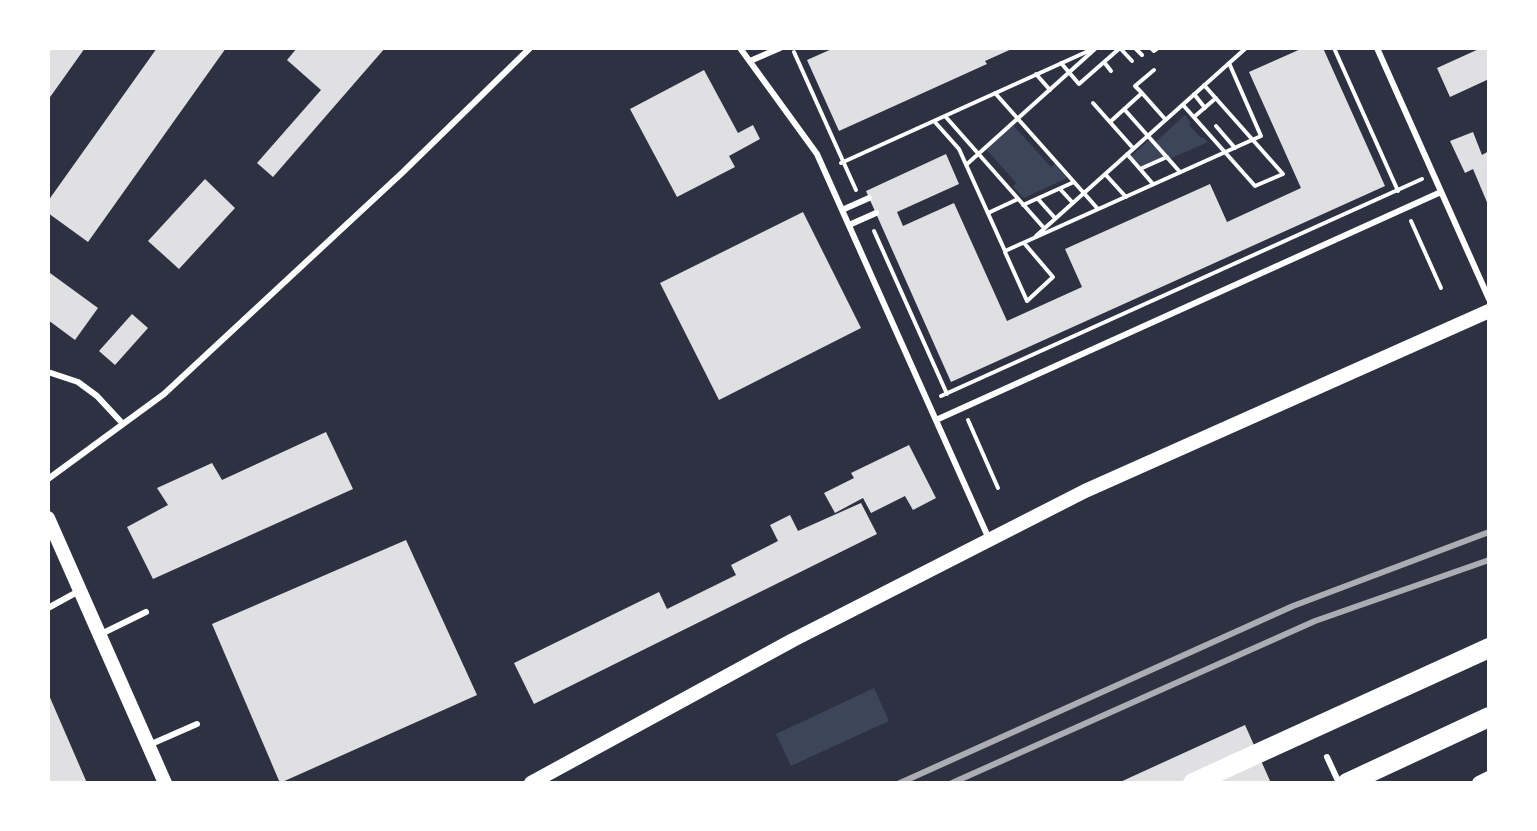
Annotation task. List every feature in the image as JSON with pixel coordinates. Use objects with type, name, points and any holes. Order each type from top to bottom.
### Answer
[{"type":"main road","points":[[1193,783],[1489,648]]},
{"type":"main road","points":[[1347,783],[1489,717]]},
{"type":"street","points":[[531,783],[793,640],[1085,491],[1489,311]]},
{"type":"street","points":[[48,518],[165,783]]},
{"type":"street","points":[[1479,783],[1489,778]]},
{"type":"lane","points":[[48,479],[164,394],[403,172],[530,48]]},
{"type":"lane","points":[[740,48],[817,154],[989,539]]},
{"type":"lane","points":[[750,61],[780,48]]},
{"type":"lane","points":[[1377,48],[1489,299]]},
{"type":"lane","points":[[936,420],[1441,192]]},
{"type":"lane","points":[[842,210],[869,198]]},
{"type":"lane","points":[[849,225],[876,213]]},
{"type":"lane","points":[[48,372],[78,382],[97,396],[123,424]]},
{"type":"lane","points":[[48,608],[79,591]]},
{"type":"lane","points":[[99,635],[146,612]]},
{"type":"lane","points":[[148,746],[197,724]]},
{"type":"lane","points":[[1327,757],[1339,783]]},
{"type":"path","points":[[824,170],[1096,48]]},
{"type":"path","points":[[966,165],[1096,48]]},
{"type":"path","points":[[1061,63],[1079,84],[1120,48],[1132,61]]},
{"type":"path","points":[[1135,48],[1142,55]]},
{"type":"path","points":[[1151,48],[1154,51],[1158,48]]},
{"type":"path","points":[[1031,240],[1246,48]]},
{"type":"path","points":[[1334,48],[1441,288]]},
{"type":"path","points":[[1104,62],[1111,71]]},
{"type":"path","points":[[1005,251],[1261,136],[1229,63]]},
{"type":"path","points":[[1154,70],[1135,86],[1165,120]]},
{"type":"path","points":[[1036,74],[1050,90]]},
{"type":"path","points":[[1183,104],[1255,186],[1283,174],[1204,85]]},
{"type":"path","points":[[995,93],[1098,209]]},
{"type":"path","points":[[1110,122],[1142,93]]},
{"type":"path","points":[[1194,94],[1205,108]]},
{"type":"path","points":[[1194,117],[1216,98]]},
{"type":"path","points":[[1093,103],[1133,148]]},
{"type":"path","points":[[1124,109],[1180,172]]},
{"type":"path","points":[[944,116],[1044,228]]},
{"type":"path","points":[[934,121],[959,149],[1027,301],[1053,277],[1024,243]]},
{"type":"path","points":[[1216,126],[1235,148]]},
{"type":"path","points":[[1127,154],[1153,184]]},
{"type":"path","points":[[1140,169],[1167,157]]},
{"type":"path","points":[[1105,174],[1126,197]]},
{"type":"path","points":[[928,402],[1433,174]]},
{"type":"path","points":[[1023,205],[1074,182]]},
{"type":"path","points":[[1060,189],[1073,203]]},
{"type":"path","points":[[988,213],[1018,199]]},
{"type":"path","points":[[1038,199],[1055,218]]},
{"type":"path","points":[[963,408],[998,488]]},
{"type":"shaded area","points":[[1185,115],[1191,123],[1189,125],[1208,142],[1167,160],[1163,157],[1141,167],[1131,156],[1149,140],[1153,144]]},
{"type":"shaded area","points":[[1013,125],[1051,167],[1055,164],[1067,178],[1024,198],[1013,187],[1016,183],[986,149]]},
{"type":"shaded area","points":[[874,688],[889,721],[791,766],[776,734]]},
{"type":"building","points":[[48,48],[85,48],[48,100]]},
{"type":"building","points":[[157,48],[226,48],[88,242],[48,213],[48,201]]},
{"type":"building","points":[[297,48],[385,48],[273,177],[257,163],[321,90],[287,60]]},
{"type":"building","points":[[834,48],[1014,48],[985,61],[987,64],[839,131],[807,60]]},
{"type":"building","points":[[1303,48],[1323,48],[1385,186],[951,382],[866,191],[946,154],[959,184],[897,212],[903,226],[954,203],[1007,321],[1082,287],[1065,249],[1210,184],[1227,222],[1301,188],[1249,72]]},
{"type":"building","points":[[1481,48],[1489,48],[1489,79],[1450,97],[1437,68]]},
{"type":"building","points":[[704,70],[738,133],[753,125],[760,139],[729,156],[735,167],[677,197],[630,109]]},
{"type":"building","points":[[1473,132],[1482,155],[1489,151],[1489,207],[1473,169],[1465,173],[1450,141]]},
{"type":"building","points":[[205,179],[235,208],[179,269],[148,241]]},
{"type":"building","points":[[803,212],[861,328],[719,400],[660,283]]},
{"type":"building","points":[[50,273],[98,308],[75,340],[48,320]]},
{"type":"building","points":[[132,314],[148,328],[115,365],[99,351]]},
{"type":"building","points":[[326,432],[353,489],[153,579],[127,527],[168,505],[157,488],[212,463],[222,480]]},
{"type":"building","points":[[909,445],[936,498],[913,510],[905,496],[871,513],[863,498],[835,513],[824,493],[854,478],[851,473]]},
{"type":"building","points":[[861,503],[877,534],[534,704],[514,663],[659,592],[667,609],[736,575],[731,565],[778,541],[770,525],[790,515],[798,531]]},
{"type":"building","points":[[406,540],[477,695],[280,783],[212,624]]},
{"type":"building","points":[[48,693],[87,783],[48,783]]},
{"type":"building","points":[[1245,725],[1271,783],[1118,783]]},
{"type":"railway","points":[[900,783],[1293,606],[1489,532]]},
{"type":"railway","points":[[952,783],[1315,621],[1489,560]]}]
